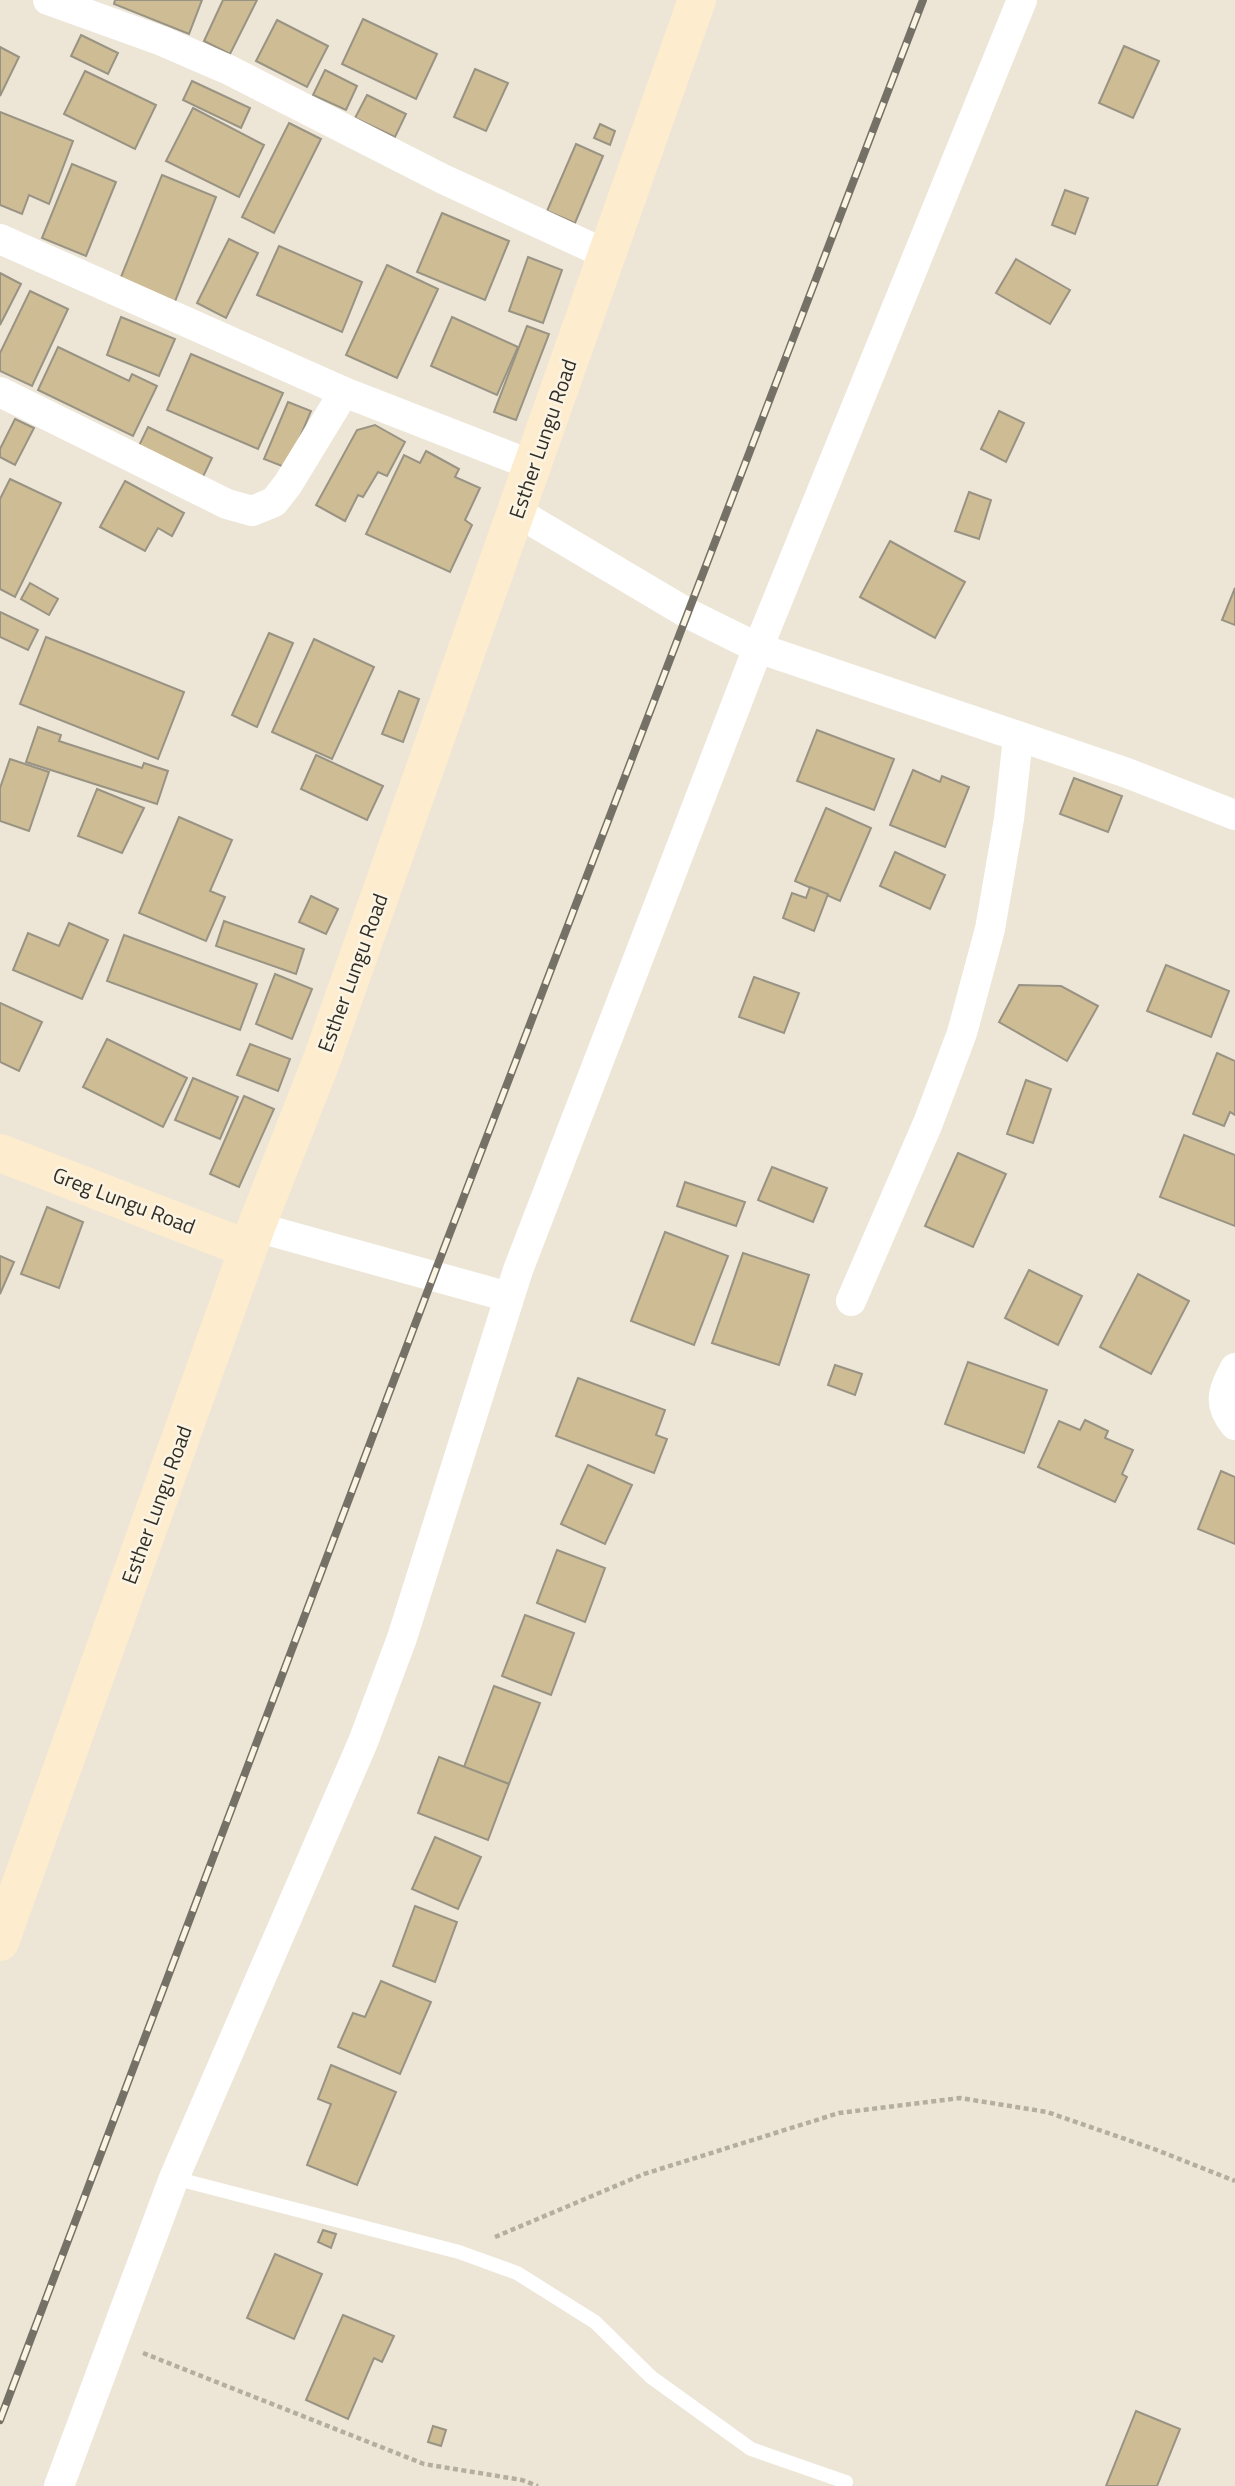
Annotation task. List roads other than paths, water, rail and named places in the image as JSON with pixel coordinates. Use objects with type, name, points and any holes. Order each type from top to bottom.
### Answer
[{"type":"street","points":[[48,0],[162,41],[229,70],[443,178],[608,255]]},
{"type":"street","name":"Esther Lungu Road","points":[[0,1942],[7,1900],[252,1238],[321,1062],[697,0]]},
{"type":"street","points":[[59,2486],[174,2178],[363,1742],[401,1638],[509,1297],[758,648],[1022,0]]},
{"type":"street","points":[[0,239],[344,392],[534,466]]},
{"type":"street","points":[[0,392],[227,504],[252,511],[274,502],[288,484],[344,392]]},
{"type":"street","points":[[517,512],[687,613],[758,648],[1127,773],[1235,815]]},
{"type":"street","points":[[851,1301],[929,1123],[962,1033],[990,929],[1009,819],[1018,738]]},
{"type":"street","name":"Greg Lungu Road","points":[[0,1153],[252,1238]]},
{"type":"street","points":[[252,1238],[509,1297]]},
{"type":"street","points":[[1235,1368],[1223,1395],[1224,1413],[1235,1425]]},
{"type":"lane","points":[[174,2178],[459,2252],[517,2273],[595,2322],[651,2378],[751,2449],[846,2482]]},
{"type":"railway","points":[[0,2420],[433,1277],[923,0]]}]
